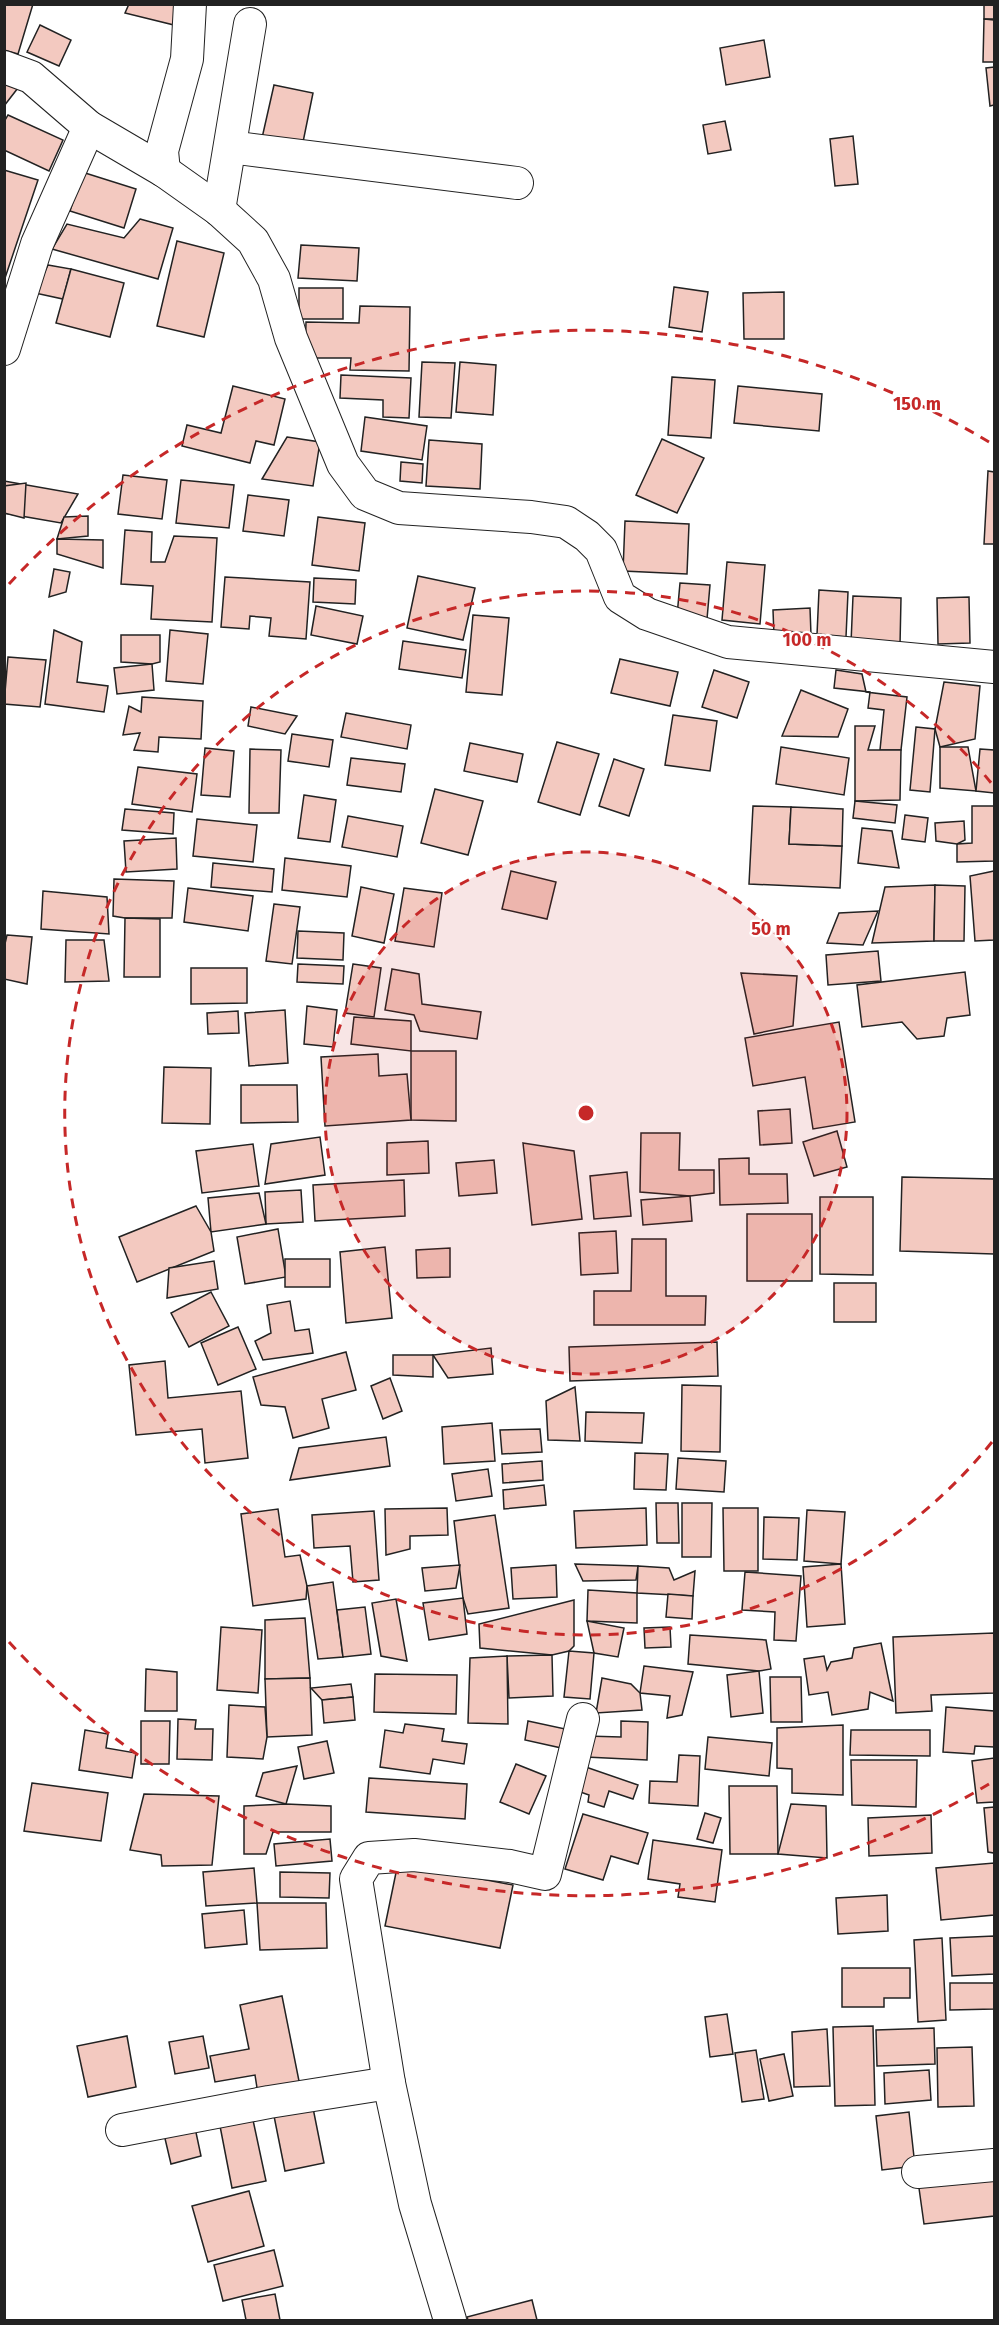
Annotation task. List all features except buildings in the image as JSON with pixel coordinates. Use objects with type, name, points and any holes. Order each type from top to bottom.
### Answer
[{"type":"street","points":[[164,171],[162,151],[187,59],[190,4]]},
{"type":"street","points":[[219,210],[250,24]]},
{"type":"street","points":[[4,67],[31,77],[89,127],[164,171],[219,210],[253,241],[274,279],[291,338],[344,464],[365,494],[399,508],[531,517],[566,522],[587,536],[601,550],[620,597],[647,614],[728,642],[994,667]]},
{"type":"street","points":[[4,349],[37,244],[89,127]]},
{"type":"street","points":[[230,147],[517,183]]},
{"type":"street","points":[[450,2320],[415,2204],[389,2083],[356,1879],[369,1858],[414,1855],[510,1866],[545,1874],[584,1719]]},
{"type":"street","points":[[122,2130],[269,2102],[389,2083]]},
{"type":"street","points":[[918,2172],[994,2164]]}]
